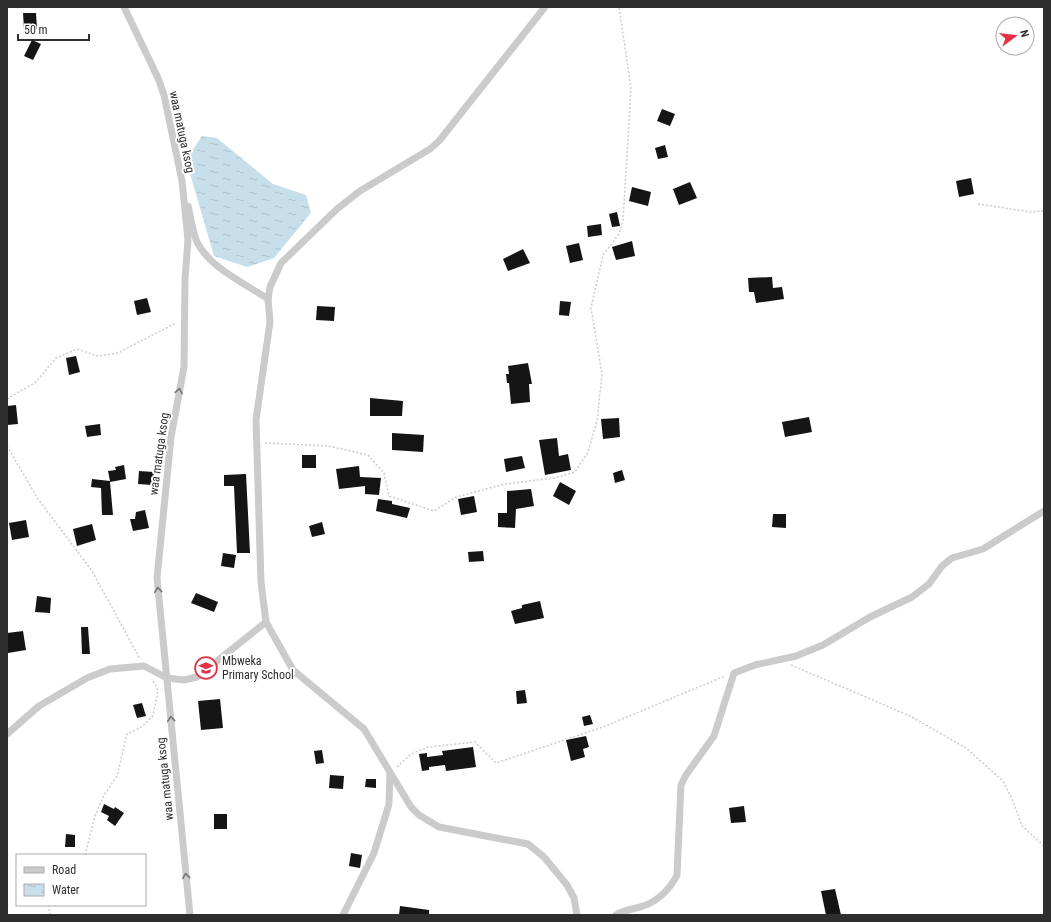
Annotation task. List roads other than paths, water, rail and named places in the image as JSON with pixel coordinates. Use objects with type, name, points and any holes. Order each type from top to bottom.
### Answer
[{"type":"street","name":"waa matuga ksog","points":[[124,7],[158,78],[164,95],[182,181],[188,240],[184,279],[184,367],[170,437],[157,578],[190,915]]},
{"type":"street","points":[[545,7],[439,141],[430,150],[360,191],[332,214],[281,263],[270,287],[268,299],[270,322],[257,406],[261,582],[266,622],[293,670],[364,729],[411,807],[419,815],[439,827],[528,844],[544,857],[567,885],[574,898],[577,915]]},
{"type":"street","points":[[182,181],[196,240],[202,249],[220,268],[268,299]]},
{"type":"street","points":[[616,915],[623,910],[658,899],[672,886],[677,875],[681,786],[686,775],[714,736],[734,673],[755,665],[779,661],[823,645],[870,617],[903,602],[929,584],[942,566],[952,558],[983,549],[1044,511]]},
{"type":"street","points":[[7,734],[39,706],[87,678],[110,669],[144,666],[167,678],[191,679],[202,674],[266,622]]},
{"type":"street","points":[[343,915],[374,853],[389,804],[390,772]]},
{"type":"water","points":[[202,136],[217,138],[273,184],[306,195],[311,213],[274,258],[247,267],[214,256],[186,160]]},
{"type":"place","name":"Mbweka Primary School","points":[[206,668]]}]
